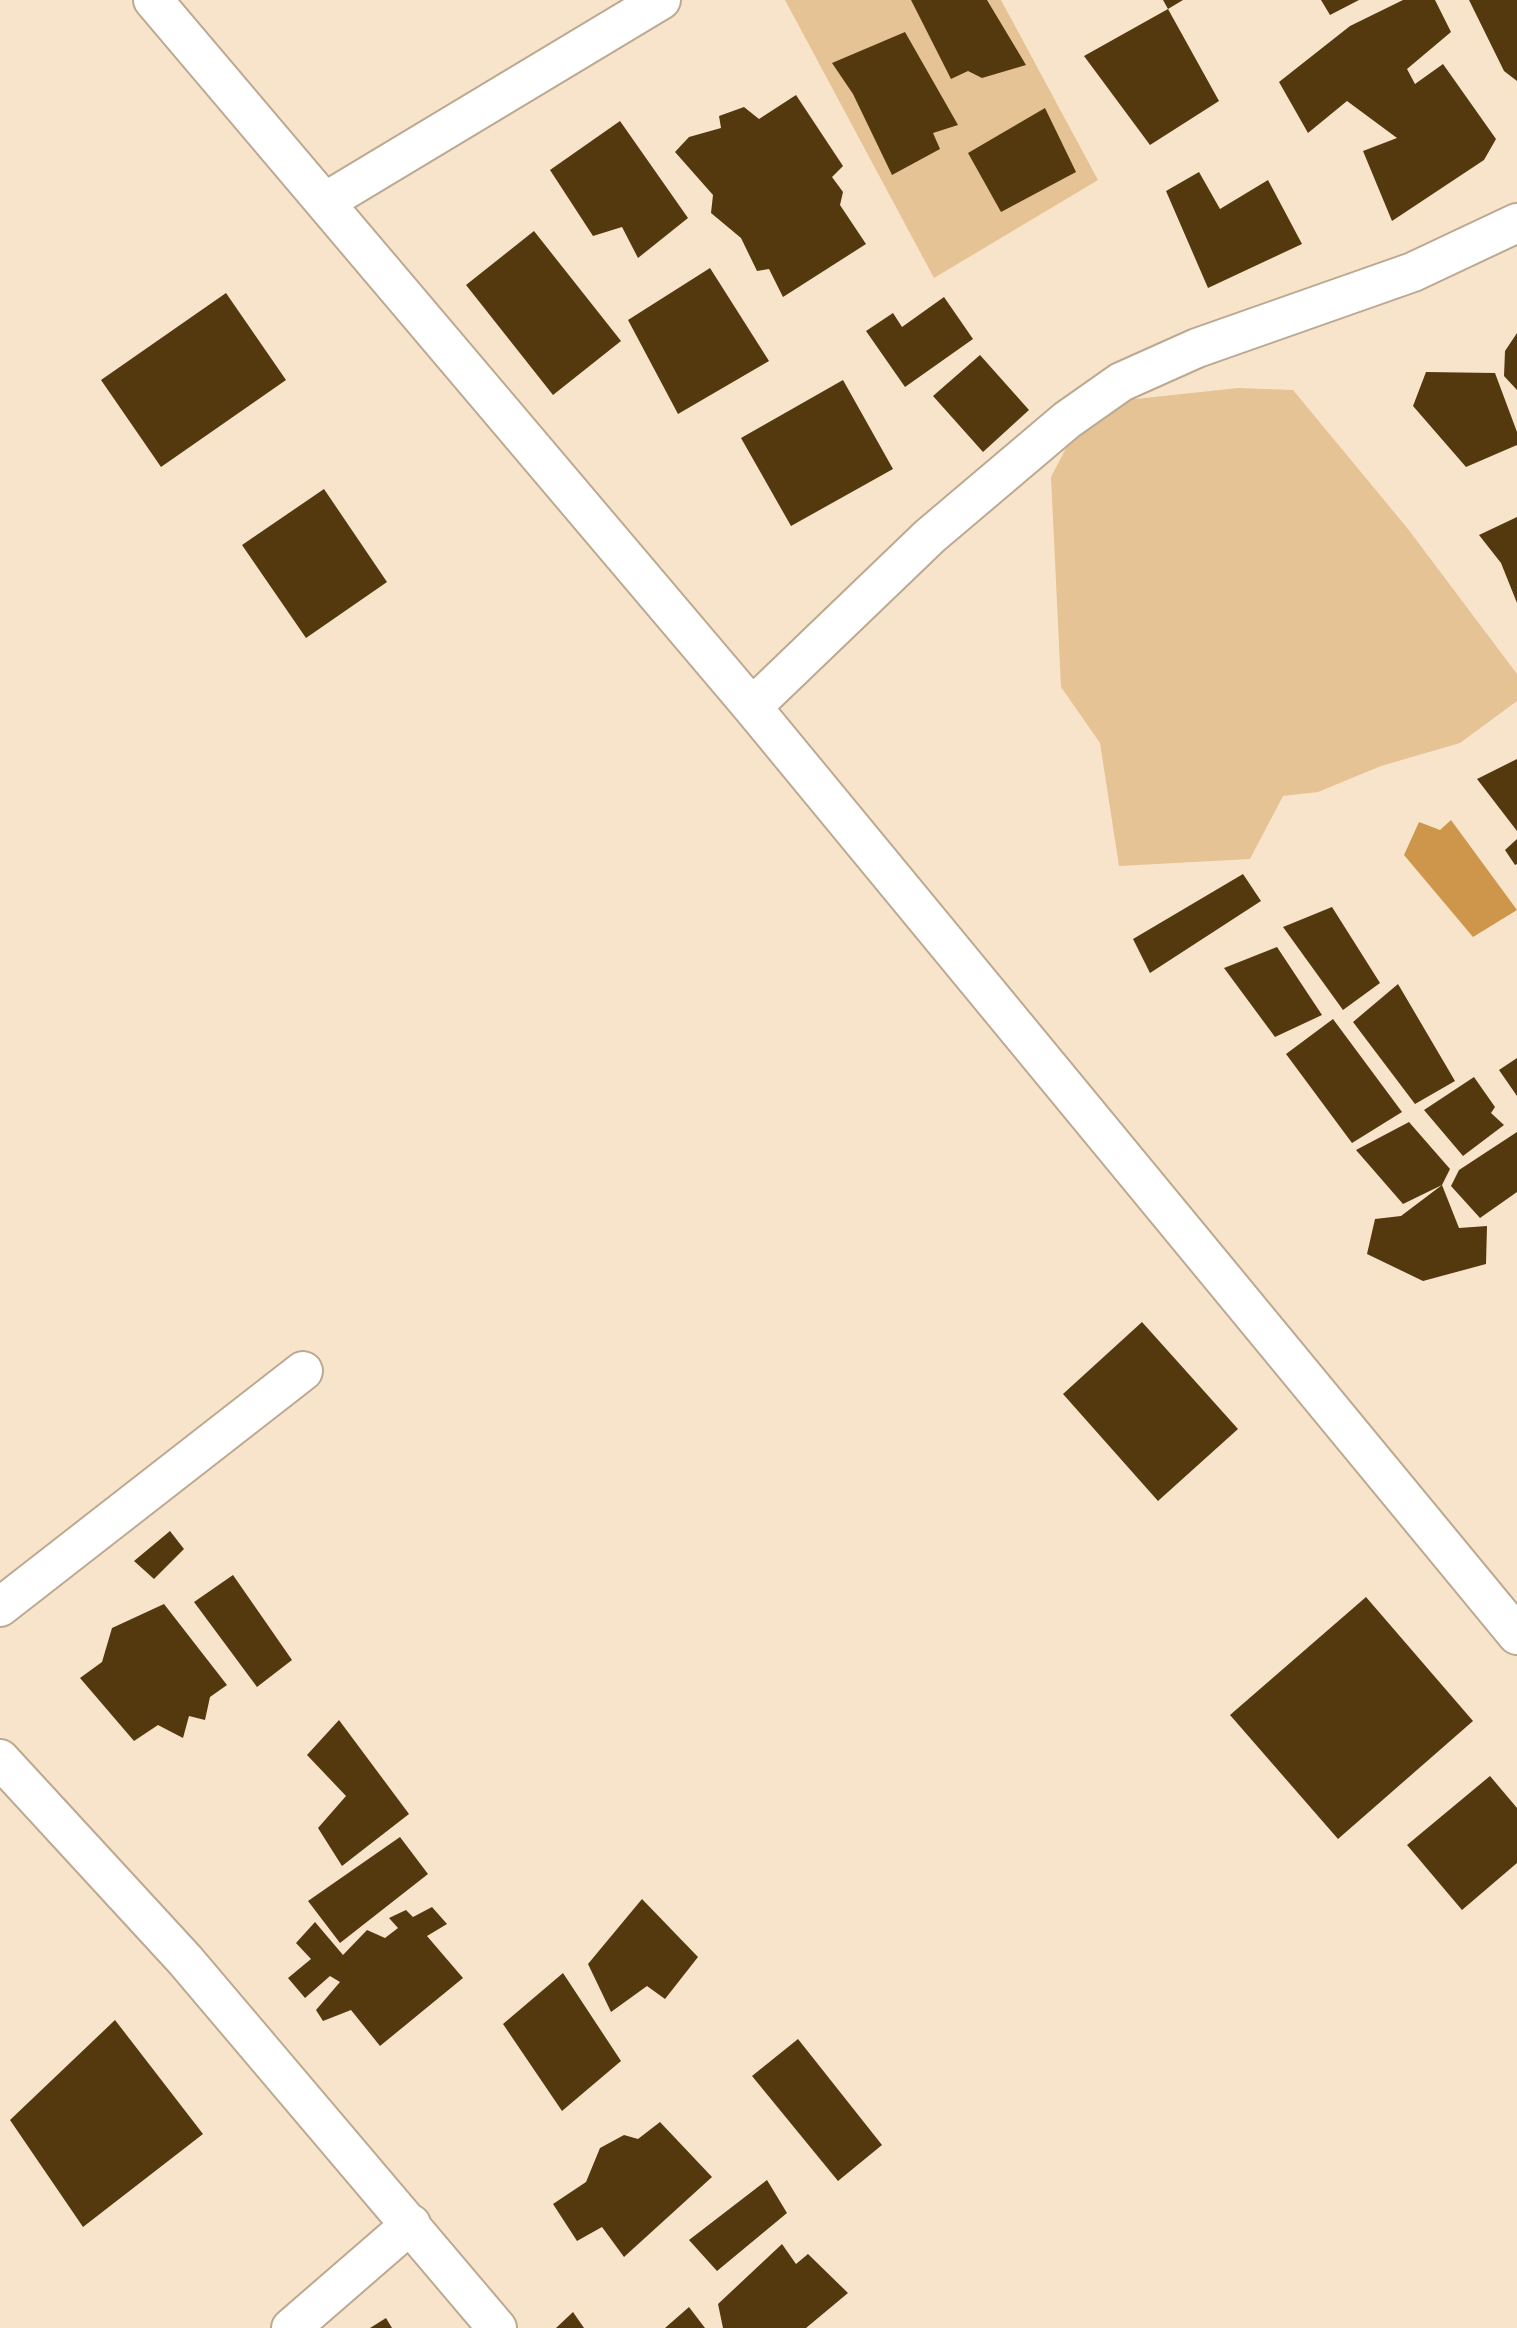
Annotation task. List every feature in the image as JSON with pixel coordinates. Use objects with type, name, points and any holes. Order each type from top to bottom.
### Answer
[{"type":"street","points":[[153,0],[752,706],[1517,1635]]},
{"type":"street","points":[[325,202],[661,0]]},
{"type":"street","points":[[752,706],[930,536],[1067,420],[1121,382],[1197,348],[1413,272],[1517,223]]},
{"type":"street","points":[[0,1607],[303,1371]]},
{"type":"street","points":[[0,1759],[185,1960],[497,2328]]},
{"type":"street","points":[[291,2328],[411,2224]]},
{"type":"shaded area","points":[[785,0],[1001,0],[1098,180],[934,278]]},
{"type":"shaded area","points":[[1238,388],[1293,390],[1408,529],[1517,674],[1517,701],[1460,743],[1381,766],[1318,792],[1283,796],[1250,859],[1119,866],[1100,743],[1061,687],[1051,477],[1089,404]]},
{"type":"shaded area","points":[[1451,820],[1517,910],[1473,937],[1404,855],[1419,822],[1440,830]]},
{"type":"building","points":[[911,0],[987,0],[1026,65],[982,78],[968,71],[951,79]]},
{"type":"building","points":[[1163,0],[1183,0],[1168,9]]},
{"type":"building","points":[[1321,0],[1359,0],[1330,15]]},
{"type":"building","points":[[1403,0],[1435,0],[1451,32],[1407,69],[1415,84],[1443,64],[1496,139],[1484,160],[1392,221],[1363,151],[1397,138],[1347,101],[1308,133],[1279,82],[1350,26]]},
{"type":"building","points":[[1469,0],[1517,0],[1517,81],[1504,71]]},
{"type":"building","points":[[1168,9],[1219,101],[1150,145],[1084,56]]},
{"type":"building","points":[[905,32],[958,125],[933,133],[940,149],[892,175],[853,94],[832,63]]},
{"type":"building","points":[[796,95],[843,166],[832,177],[843,192],[840,205],[866,244],[783,297],[769,269],[757,271],[741,238],[711,213],[713,195],[675,152],[689,137],[721,128],[719,116],[744,107],[759,119]]},
{"type":"building","points":[[1045,108],[1076,172],[1001,212],[968,153]]},
{"type":"building","points":[[620,121],[688,218],[638,258],[622,227],[593,236],[550,170]]},
{"type":"building","points":[[1199,172],[1220,209],[1268,180],[1302,244],[1208,288],[1166,191]]},
{"type":"building","points":[[534,231],[621,341],[553,395],[466,285]]},
{"type":"building","points":[[710,268],[769,361],[678,414],[628,320]]},
{"type":"building","points":[[226,293],[286,380],[161,467],[101,380]]},
{"type":"building","points":[[944,297],[973,339],[905,387],[866,331],[893,313],[902,327]]},
{"type":"building","points":[[1517,333],[1517,390],[1504,376],[1505,351]]},
{"type":"building","points":[[980,355],[1029,410],[983,452],[933,396]]},
{"type":"building","points":[[1426,372],[1495,373],[1517,432],[1517,445],[1466,467],[1413,406]]},
{"type":"building","points":[[843,380],[893,469],[791,526],[741,438]]},
{"type":"building","points":[[324,489],[387,582],[306,638],[242,545]]},
{"type":"building","points":[[1517,517],[1517,603],[1501,563],[1479,535]]},
{"type":"building","points":[[1517,759],[1517,831],[1477,779]]},
{"type":"building","points":[[1517,839],[1517,864],[1515,865],[1505,850]]},
{"type":"building","points":[[1243,874],[1261,901],[1150,973],[1133,939]]},
{"type":"building","points":[[1332,907],[1380,983],[1343,1010],[1283,927]]},
{"type":"building","points":[[1277,947],[1322,1015],[1275,1037],[1224,968]]},
{"type":"building","points":[[1398,984],[1455,1081],[1415,1104],[1353,1022]]},
{"type":"building","points":[[1333,1019],[1402,1112],[1352,1143],[1286,1054]]},
{"type":"building","points":[[1517,1058],[1517,1096],[1499,1070]]},
{"type":"building","points":[[1474,1077],[1495,1107],[1491,1113],[1504,1125],[1463,1156],[1424,1110]]},
{"type":"building","points":[[1409,1122],[1450,1169],[1442,1185],[1403,1204],[1356,1150]]},
{"type":"building","points":[[1517,1132],[1517,1192],[1480,1218],[1451,1186],[1459,1170]]},
{"type":"building","points":[[1442,1185],[1459,1228],[1487,1226],[1486,1264],[1423,1281],[1367,1254],[1375,1219],[1401,1216]]},
{"type":"building","points":[[1142,1322],[1238,1429],[1158,1501],[1063,1394]]},
{"type":"building","points":[[170,1531],[184,1549],[154,1579],[134,1561]]},
{"type":"building","points":[[233,1575],[292,1660],[257,1687],[194,1602]]},
{"type":"building","points":[[1366,1597],[1473,1721],[1338,1839],[1230,1715]]},
{"type":"building","points":[[164,1604],[227,1685],[210,1697],[205,1720],[189,1716],[183,1738],[158,1725],[134,1741],[80,1678],[102,1662],[112,1628]]},
{"type":"building","points":[[339,1720],[409,1814],[342,1866],[318,1828],[346,1796],[307,1755]]},
{"type":"building","points":[[1490,1776],[1517,1808],[1517,1863],[1462,1910],[1407,1845]]},
{"type":"building","points":[[400,1837],[428,1874],[340,1943],[308,1901]]},
{"type":"building","points":[[642,1899],[698,1957],[665,1999],[647,1986],[611,2012],[588,1964]]},
{"type":"building","points":[[432,1907],[447,1924],[427,1936],[463,1978],[380,2046],[351,2010],[323,2021],[316,2010],[340,1982],[330,1976],[305,1998],[288,1978],[311,1959],[296,1943],[315,1922],[343,1955],[367,1930],[385,1938],[398,1928],[389,1918],[406,1910],[413,1917]]},
{"type":"building","points":[[563,1973],[621,2061],[562,2111],[503,2024]]},
{"type":"building","points":[[115,2020],[203,2134],[83,2227],[10,2120]]},
{"type":"building","points":[[798,2039],[882,2145],[838,2181],[752,2076]]},
{"type":"building","points":[[660,2122],[712,2177],[624,2257],[602,2227],[577,2241],[553,2204],[586,2182],[600,2148],[624,2135],[638,2139]]},
{"type":"building","points":[[767,2180],[787,2213],[717,2271],[689,2240]]},
{"type":"building","points":[[782,2244],[796,2264],[808,2254],[848,2293],[806,2328],[723,2328],[718,2304]]},
{"type":"building","points":[[689,2307],[705,2328],[665,2328]]},
{"type":"building","points":[[573,2312],[584,2328],[556,2328]]},
{"type":"building","points":[[386,2318],[392,2328],[370,2328]]}]
